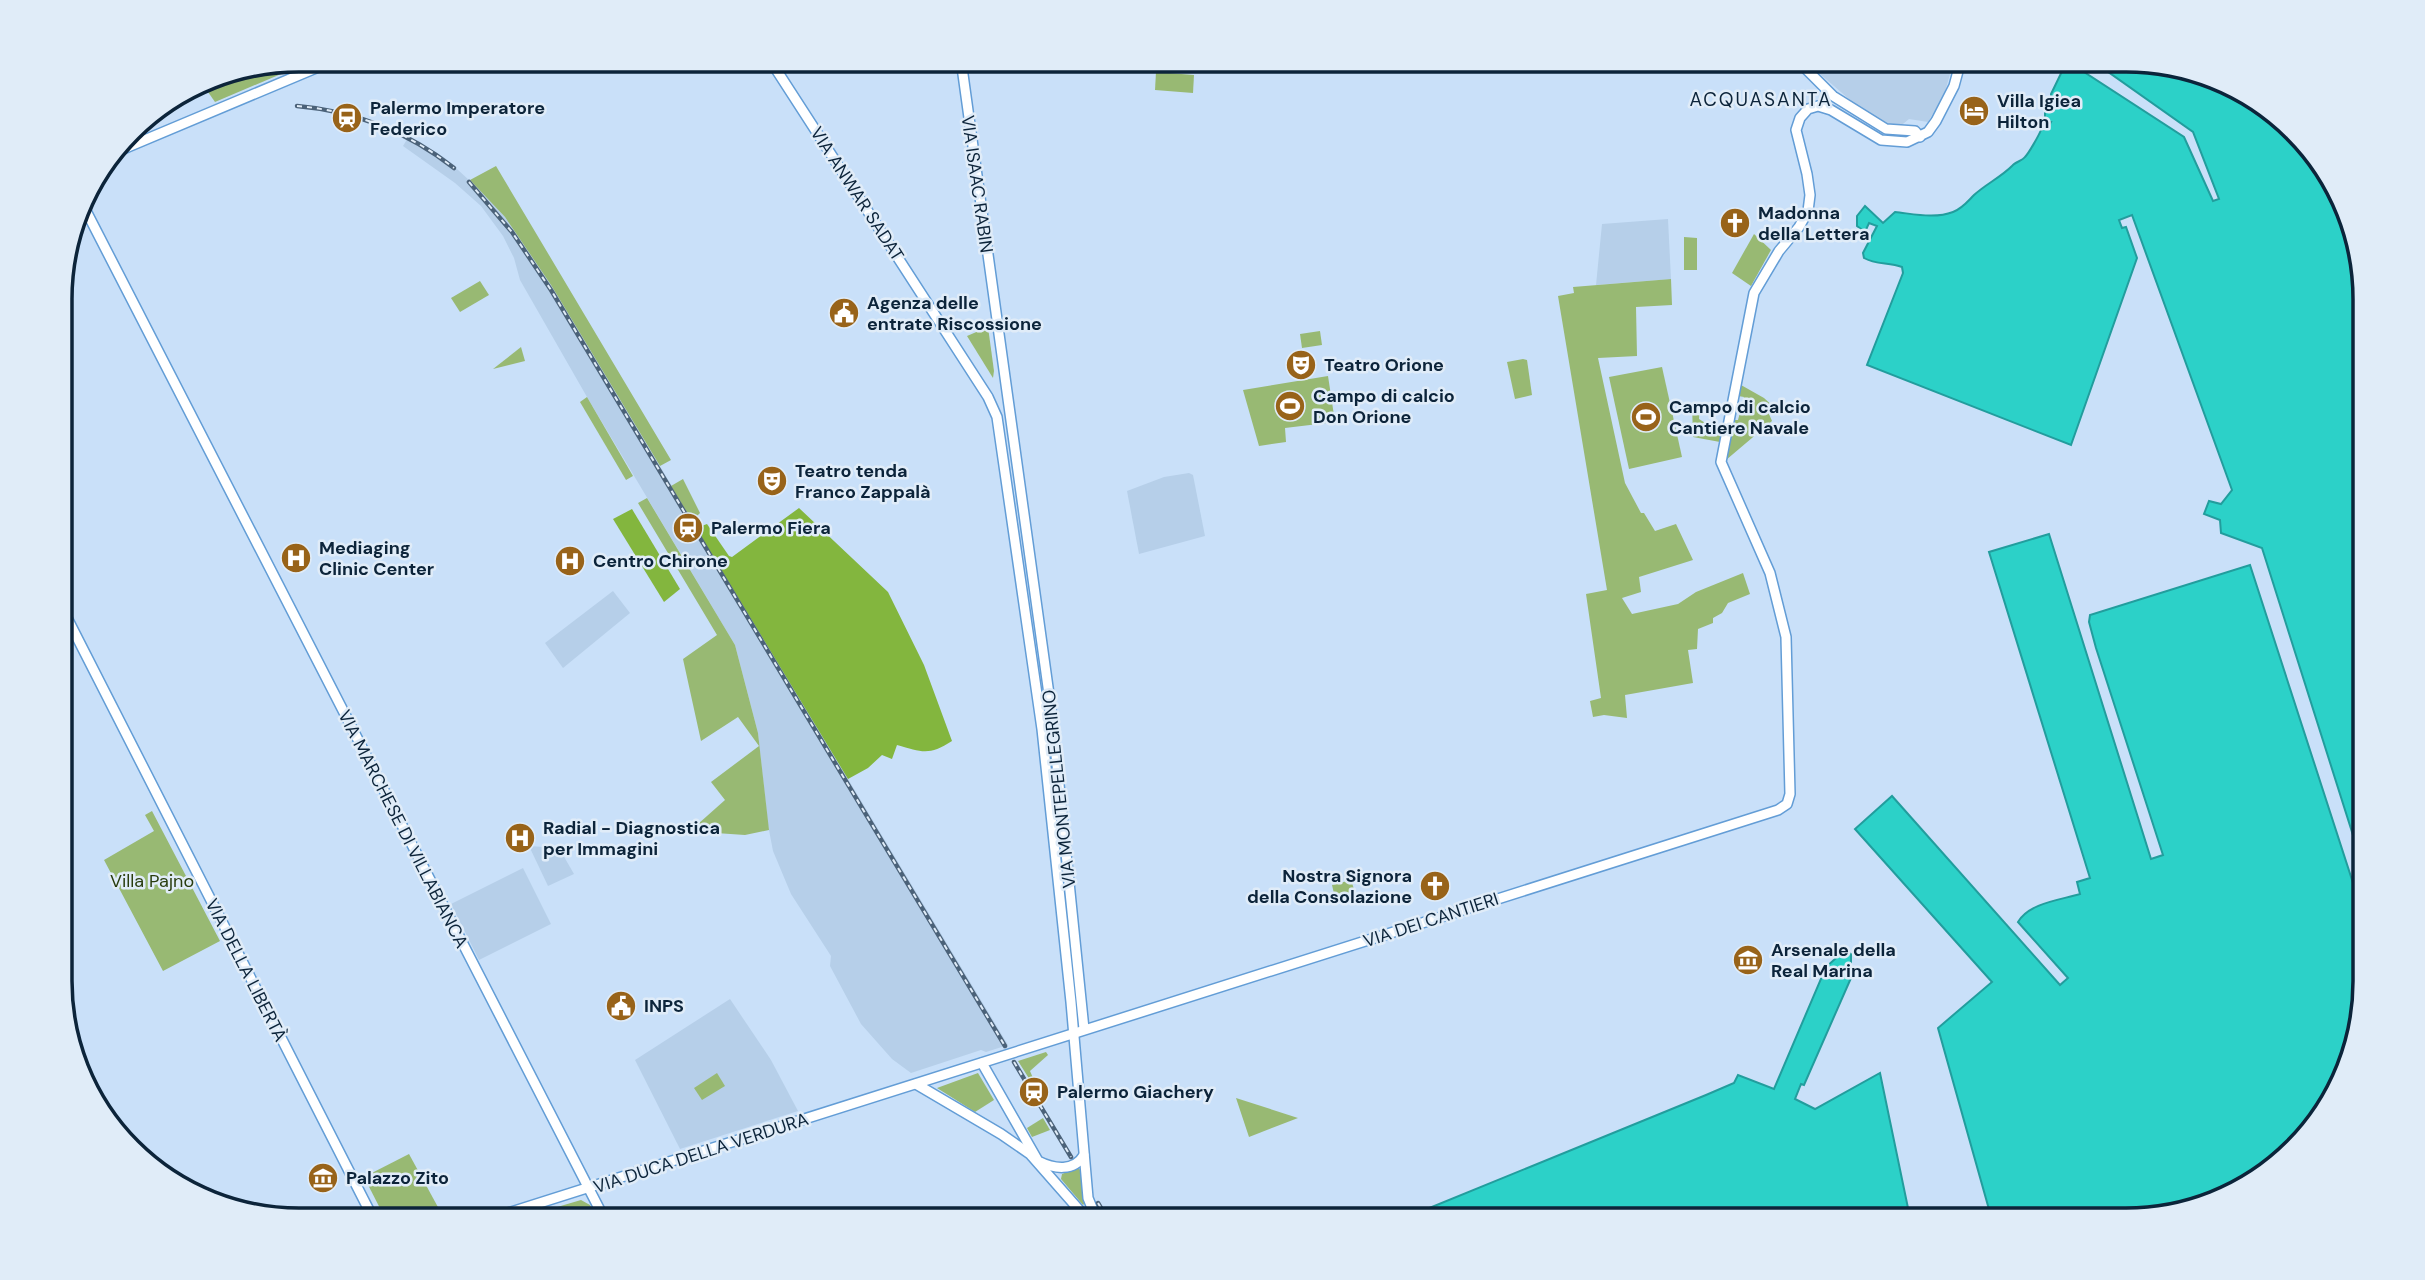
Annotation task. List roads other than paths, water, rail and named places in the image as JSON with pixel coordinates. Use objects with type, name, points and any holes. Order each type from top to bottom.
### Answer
[{"type":"street","points":[[133,144],[306,72]]},
{"type":"street","name":"VIA ANWAR SADAT","points":[[778,72],[996,411]]},
{"type":"street","name":"VIA ISAAC RABIN","points":[[963,72],[994,308]]},
{"type":"street","points":[[1809,72],[1833,96],[1886,130],[1915,131],[1920,137],[1928,132],[1942,109],[1958,72]]},
{"type":"street","name":"VIA DEI CANTIERI","points":[[982,1063],[1778,810],[1787,804],[1790,794],[1786,637],[1770,573],[1721,462],[1754,293],[1779,251],[1804,219],[1810,195],[1796,130],[1800,118],[1808,109],[1818,106],[1831,110],[1881,140],[1907,142],[1920,137]]},
{"type":"street","name":"VIA MARCHESE DI VILLABIANCA","points":[[88,215],[599,1208]]},
{"type":"street","name":"VIA MONTEPELLEGRINO","points":[[994,308],[1054,728],[1084,1029]]},
{"type":"street","name":"VIA MONTEPELLEGRINO","points":[[996,411],[1042,729],[1074,1032],[1088,1198],[1092,1208]]},
{"type":"street","points":[[1021,580],[1033,578]]},
{"type":"street","name":"VIA DELLA LIBERTÀ","points":[[72,628],[368,1208]]},
{"type":"street","points":[[1071,1002],[1082,1001]]},
{"type":"street","points":[[982,1063],[1038,1161],[1078,1208]]},
{"type":"street","name":"VIA DUCA DELLA VERDURA","points":[[525,1208],[982,1063]]},
{"type":"street","points":[[916,1084],[1001,1134],[1038,1161],[1065,1168],[1079,1163],[1084,1155]]},
{"type":"railway","points":[[297,106],[340,113],[380,125],[418,144],[454,168]]},
{"type":"railway","points":[[469,182],[512,232],[551,290],[1005,1046]]},
{"type":"railway","points":[[1014,1062],[1071,1157]]},
{"type":"railway","points":[[1098,1203],[1101,1208]]},
{"type":"place","name":"Villa Igiea Hilton","points":[[1974,111]]},
{"type":"place","name":"Palermo Imperatore Federico","points":[[347,118]]},
{"type":"place","name":"Madonna della Lettera","points":[[1735,223]]},
{"type":"place","name":"Agenza delle entrate Riscossione","points":[[844,313]]},
{"type":"place","name":"Teatro Orione","points":[[1301,365]]},
{"type":"place","name":"Campo di calcio Don Orione","points":[[1290,406]]},
{"type":"place","name":"Campo di calcio Cantiere Navale","points":[[1646,417]]},
{"type":"place","name":"Teatro tenda Franco Zappalà","points":[[772,481]]},
{"type":"place","name":"Palermo Fiera","points":[[688,528]]},
{"type":"place","name":"Mediaging Clinic Center","points":[[296,558]]},
{"type":"place","name":"Centro Chirone","points":[[570,561]]},
{"type":"place","name":"Radial - Diagnostica per Immagini","points":[[520,838]]},
{"type":"place","name":"Nostra Signora della Consolazione","points":[[1435,886]]},
{"type":"place","name":"Arsenale della Real Marina","points":[[1748,960]]},
{"type":"place","name":"INPS","points":[[621,1006]]},
{"type":"place","name":"Palermo Giachery","points":[[1034,1092]]},
{"type":"place","name":"Palazzo Zito","points":[[323,1178]]},
{"type":"district","name":"ACQUASANTA","points":[[1761,99]]},
{"type":"park label","name":"Villa Pajno","points":[[152,881]]}]
